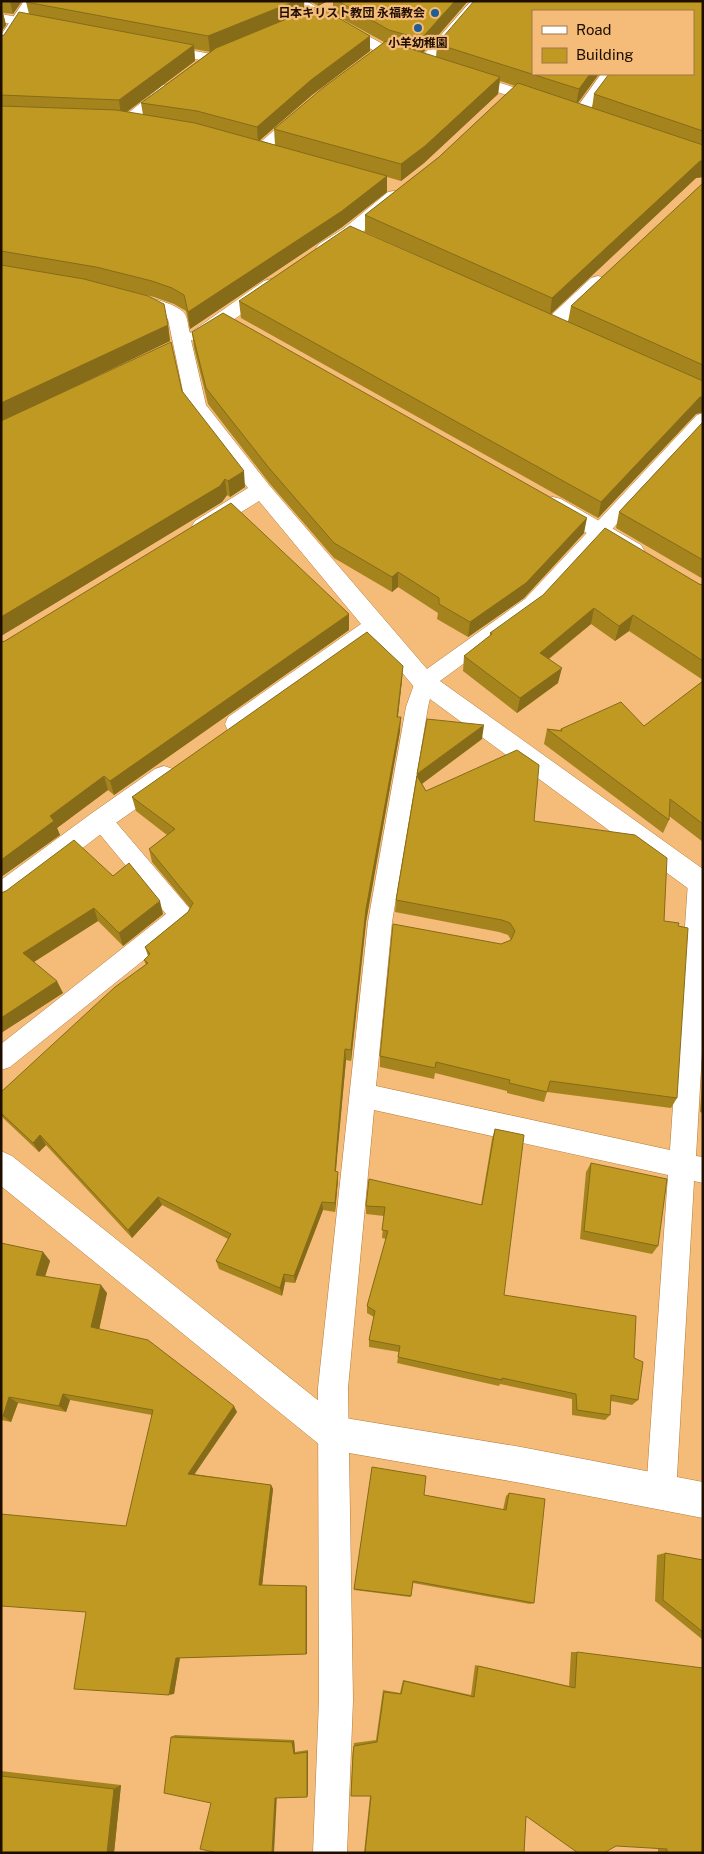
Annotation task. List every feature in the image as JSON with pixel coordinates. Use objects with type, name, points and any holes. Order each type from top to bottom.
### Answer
[{"type":"street","points":[[1,47],[31,1]]},
{"type":"street","points":[[295,1],[383,50],[599,120]]},
{"type":"street","points":[[319,13],[337,5]]},
{"type":"street","points":[[494,108],[513,91]]},
{"type":"street","points":[[125,122],[143,124]]},
{"type":"street","points":[[243,144],[280,154]]},
{"type":"street","points":[[309,258],[356,236],[407,186],[381,183]]},
{"type":"street","points":[[570,332],[544,320],[610,270]]},
{"type":"street","points":[[174,349],[232,323],[286,274]]},
{"type":"street","points":[[115,295],[163,308],[177,316],[174,349],[196,406],[261,490],[424,682],[701,883]]},
{"type":"street","points":[[186,536],[261,490]]},
{"type":"street","points":[[540,497],[651,561]]},
{"type":"street","points":[[222,735],[375,626]]},
{"type":"street","points":[[1,895],[101,820],[182,764]]},
{"type":"street","points":[[1,1166],[332,1433],[521,1465],[703,1500]]},
{"type":"lane","points":[[423,64],[478,1]]},
{"type":"lane","points":[[303,20],[319,13]]},
{"type":"lane","points":[[1,18],[58,29]]},
{"type":"lane","points":[[154,47],[216,56],[199,66]]},
{"type":"lane","points":[[369,61],[383,50]]},
{"type":"lane","points":[[580,113],[607,75]]},
{"type":"lane","points":[[96,121],[125,122],[177,82]]},
{"type":"lane","points":[[261,149],[311,105]]},
{"type":"lane","points":[[330,1853],[336,1700],[333,1388],[362,1095],[389,924],[417,707],[424,682],[532,604],[703,419]]},
{"type":"lane","points":[[1,1059],[182,916],[101,820]]},
{"type":"lane","points":[[661,1492],[692,1168],[701,883]]},
{"type":"lane","points":[[362,1095],[692,1168]]},
{"type":"building","points":[[27,1],[295,1],[208,36]]},
{"type":"building","points":[[338,1],[455,1],[421,39],[389,30]]},
{"type":"building","points":[[474,1],[703,1],[703,131],[594,94],[608,75],[694,75],[694,10],[532,10],[532,74],[437,44]]},
{"type":"building","points":[[318,6],[370,36],[311,80],[257,127],[197,111],[141,103],[216,48]]},
{"type":"building","points":[[19,12],[194,45],[119,100],[1,95],[1,36],[4,35]]},
{"type":"building","points":[[386,41],[500,77],[425,146],[401,164],[274,129],[324,87]]},
{"type":"building","points":[[535,75],[589,75],[579,89]]},
{"type":"building","points":[[518,83],[703,145],[703,161],[700,161],[552,298],[365,215],[439,157]]},
{"type":"building","points":[[1,106],[116,110],[195,123],[387,176],[342,211],[188,312],[184,295],[172,288],[152,281],[96,267],[1,251]]},
{"type":"building","points":[[703,183],[703,365],[571,306]]},
{"type":"building","points":[[350,226],[703,381],[703,397],[700,397],[601,502],[239,301]]},
{"type":"building","points":[[1,265],[84,279],[148,296],[164,304],[168,325],[1,403]]},
{"type":"building","points":[[223,313],[587,518],[526,583],[470,622],[439,604],[439,598],[398,572],[392,577],[334,543],[269,468],[206,388],[192,332]]},
{"type":"building","points":[[171,342],[182,391],[244,471],[228,481],[225,479],[220,486],[1,617],[1,421]]},
{"type":"building","points":[[703,422],[703,560],[619,512]]},
{"type":"building","points":[[231,503],[349,614],[110,781],[104,776],[50,816],[54,821],[1,860],[1,642]]},
{"type":"building","points":[[605,528],[703,585],[703,661],[633,615],[619,626],[594,608],[540,653],[562,668],[520,698],[464,656],[492,634],[490,633],[543,595]]},
{"type":"building","points":[[367,632],[403,666],[397,717],[401,717],[366,909],[351,1050],[345,1049],[335,1171],[338,1172],[335,1203],[322,1202],[294,1276],[284,1274],[280,1288],[216,1261],[231,1234],[158,1197],[128,1230],[40,1135],[33,1143],[1,1113],[1,1092],[115,987],[148,963],[144,960],[150,954],[145,947],[188,912],[193,903],[149,849],[175,829],[132,797]]},
{"type":"building","points":[[703,681],[703,824],[670,799],[669,820],[547,729],[562,731],[561,729],[621,702],[644,726]]},
{"type":"building","points":[[427,719],[484,725],[417,774]]},
{"type":"building","points":[[517,750],[539,765],[534,821],[635,835],[667,858],[664,921],[679,923],[678,926],[688,928],[677,1098],[550,1081],[547,1092],[509,1083],[510,1080],[436,1062],[435,1068],[380,1056],[393,924],[501,944],[511,940],[515,931],[510,923],[502,920],[396,900],[417,776],[426,791]]},
{"type":"building","points":[[74,840],[113,876],[129,863],[160,901],[119,933],[94,908],[23,953],[57,981],[1,1018],[1,893]]},
{"type":"building","points":[[495,1129],[524,1135],[504,1295],[636,1316],[634,1358],[643,1362],[638,1400],[611,1395],[610,1415],[577,1410],[576,1394],[398,1357],[400,1346],[369,1340],[375,1311],[367,1306],[388,1231],[382,1230],[385,1207],[366,1206],[369,1179],[482,1205]]},
{"type":"building","points":[[591,1163],[667,1179],[658,1246],[584,1231]]},
{"type":"building","points":[[1,1243],[43,1252],[36,1275],[101,1285],[91,1327],[148,1340],[234,1406],[188,1474],[271,1485],[259,1585],[306,1586],[306,1654],[176,1658],[169,1695],[74,1689],[86,1612],[1,1606],[1,1514],[126,1526],[153,1410],[63,1394],[59,1406],[9,1397],[3,1416],[1,1416]]},
{"type":"building","points":[[372,1467],[426,1476],[424,1495],[506,1510],[509,1493],[545,1499],[534,1603],[413,1581],[411,1596],[354,1589]]},
{"type":"building","points":[[665,1553],[703,1560],[703,1632],[663,1600]]},
{"type":"building","points":[[577,1652],[703,1668],[703,1853],[667,1853],[667,1849],[616,1846],[604,1853],[578,1853],[526,1816],[524,1853],[365,1853],[371,1796],[351,1796],[353,1754],[354,1746],[377,1742],[384,1692],[401,1694],[404,1681],[474,1697],[478,1666],[575,1688]]},
{"type":"building","points":[[171,1737],[292,1742],[294,1754],[307,1752],[307,1797],[275,1798],[272,1853],[218,1853],[200,1849],[211,1803],[164,1793]]},
{"type":"building","points":[[1,1776],[114,1789],[107,1853],[1,1853]]},
{"type":"place","name":"日本キリスト教団 永福教会","points":[[435,13]]},
{"type":"place","name":"小羊幼稚園","points":[[418,28]]}]
